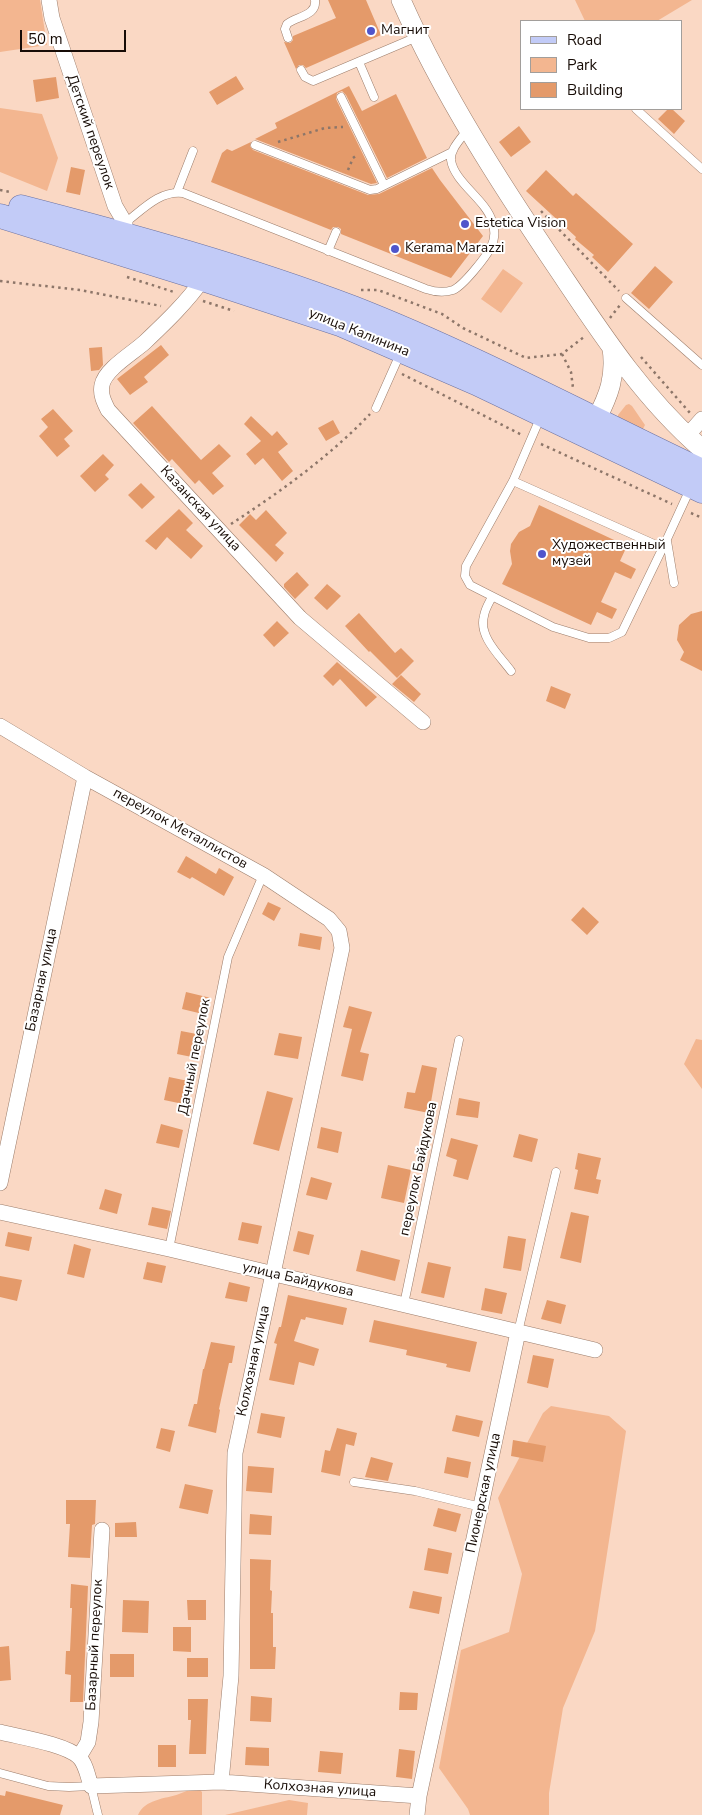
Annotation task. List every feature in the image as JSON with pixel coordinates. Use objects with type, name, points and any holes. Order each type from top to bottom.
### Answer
[{"type":"main road","name":"улица Калинина","points":[[0,202],[123,228],[353,308],[489,368],[592,429],[698,483]]},
{"type":"main road","name":"улица Калинина","points":[[0,216],[202,290],[340,324],[400,361],[476,383],[541,414],[592,429]]},
{"type":"street","name":"Детский переулок","points":[[49,0],[52,18],[123,228]]},
{"type":"street","points":[[401,0],[417,36],[468,128],[514,204],[612,348],[644,390],[687,436],[702,449]]},
{"type":"street","name":"Казанская улица","points":[[202,290],[190,297],[145,342],[106,374],[102,385],[102,396],[108,410],[300,618],[423,722]]},
{"type":"street","points":[[592,429],[609,395],[614,362],[612,348]]},
{"type":"street","points":[[609,395],[624,387],[644,390]]},
{"type":"street","points":[[687,436],[699,419]]},
{"type":"street","name":"переулок Металлистов","points":[[0,726],[85,777],[263,875],[329,919],[339,932],[342,948]]},
{"type":"street","name":"Базарная улица","points":[[0,1183],[85,777]]},
{"type":"street","name":"Колхозная улица","points":[[221,1782],[231,1676],[235,1453],[342,948]]},
{"type":"street","name":"улица Байдукова","points":[[0,1212],[169,1249],[595,1350]]},
{"type":"street","name":"Пионерская улица","points":[[417,1815],[419,1796],[518,1332]]},
{"type":"street","name":"Базарный переулок","points":[[79,1758],[88,1742],[91,1722],[102,1530]]},
{"type":"street","points":[[0,1732],[63,1748],[79,1758],[85,1768],[91,1786]]},
{"type":"street","name":"Колхозная улица","points":[[91,1786],[221,1782],[419,1796]]},
{"type":"lane","points":[[288,38],[285,29],[287,24],[312,12],[315,8],[315,0]]},
{"type":"lane","points":[[302,70],[305,77],[313,81],[417,36]]},
{"type":"lane","points":[[359,62],[374,96]]},
{"type":"lane","points":[[341,97],[384,185]]},
{"type":"lane","points":[[637,110],[702,169]]},
{"type":"lane","points":[[123,228],[161,196],[177,192],[183,193],[434,292],[447,291],[462,285],[491,248],[494,238],[494,227],[491,217],[456,172],[451,162],[452,152],[468,128]]},
{"type":"lane","points":[[258,146],[370,190],[452,152]]},
{"type":"lane","points":[[177,192],[193,151]]},
{"type":"lane","points":[[328,251],[336,232]]},
{"type":"lane","points":[[626,298],[702,365]]},
{"type":"lane","points":[[376,408],[400,361]]},
{"type":"lane","points":[[541,414],[513,481],[466,566],[465,576],[470,585],[553,627],[589,638],[609,638],[622,632],[667,539],[698,483]]},
{"type":"lane","points":[[513,481],[663,548]]},
{"type":"lane","points":[[667,539],[674,583]]},
{"type":"lane","points":[[492,597],[482,624],[484,634],[511,671]]},
{"type":"lane","name":"Дачный переулок","points":[[169,1249],[228,958],[263,875]]},
{"type":"lane","name":"переулок Байдукова","points":[[404,1304],[459,1040]]},
{"type":"lane","name":"Пионерская улица","points":[[518,1332],[556,1172]]},
{"type":"lane","points":[[354,1482],[416,1491],[481,1508]]},
{"type":"lane","points":[[0,1773],[48,1786],[69,1788],[91,1786],[98,1815]]},
{"type":"path","points":[[258,146],[324,128],[356,127]]},
{"type":"path","points":[[344,181],[353,158],[367,150]]},
{"type":"path","points":[[538,208],[626,298],[608,320]]},
{"type":"path","points":[[0,281],[80,290],[178,309]]},
{"type":"path","points":[[202,290],[237,312]]},
{"type":"path","points":[[526,358],[562,354],[588,334]]},
{"type":"path","points":[[562,354],[571,372],[573,389]]},
{"type":"path","points":[[640,355],[699,419]]},
{"type":"path","points":[[400,361],[524,436]]},
{"type":"path","points":[[221,531],[284,490],[358,427],[376,408]]},
{"type":"path","points":[[537,442],[678,506]]},
{"type":"path","points":[[684,510],[702,518]]},
{"type":"green space","points":[[0,0],[40,0],[47,45],[0,52]]},
{"type":"green space","points":[[575,0],[692,0],[659,20],[585,20]]},
{"type":"green space","points":[[0,108],[42,114],[58,158],[47,191],[0,172]]},
{"type":"green space","points":[[503,269],[523,283],[501,313],[481,299]]},
{"type":"green space","points":[[629,404],[645,425],[640,431],[618,420],[618,415]]},
{"type":"green space","points":[[696,1039],[702,1040],[702,1089],[684,1064]]},
{"type":"green space","points":[[551,1406],[609,1416],[626,1431],[595,1631],[563,1708],[549,1793],[549,1815],[470,1815],[468,1809],[439,1768],[461,1650],[509,1632],[522,1574],[498,1498],[543,1413]]},
{"type":"green space","points":[[197,1787],[202,1792],[202,1815],[138,1815],[145,1806],[156,1800]]},
{"type":"green space","points":[[289,1800],[308,1803],[307,1815],[225,1815]]},
{"type":"building","points":[[328,0],[366,0],[381,35],[306,68],[303,65],[299,65],[296,69],[284,42],[290,43],[293,40],[293,36],[336,18]]},
{"type":"building","points":[[236,76],[244,89],[217,105],[209,92]]},
{"type":"building","points":[[56,77],[59,98],[36,102],[33,80]]},
{"type":"building","points":[[349,86],[362,111],[396,94],[427,158],[387,178],[346,95],[342,91],[337,93],[336,99],[377,183],[371,184],[255,139],[277,128],[275,123]]},
{"type":"building","points":[[667,110],[673,110],[685,121],[674,134],[658,119]]},
{"type":"building","points":[[519,126],[531,142],[511,157],[499,142]]},
{"type":"building","points":[[251,142],[250,146],[253,150],[368,195],[379,194],[432,168],[483,236],[451,278],[341,234],[341,229],[338,227],[333,227],[331,230],[211,182],[222,153],[227,149],[232,151]]},
{"type":"building","points":[[71,167],[85,170],[80,195],[66,192]]},
{"type":"building","points":[[546,170],[573,196],[576,193],[633,244],[608,272],[592,257],[594,255],[575,239],[576,237],[526,191]]},
{"type":"building","points":[[655,266],[673,282],[649,309],[631,293]]},
{"type":"building","points":[[161,345],[169,355],[144,377],[148,382],[130,395],[117,379]]},
{"type":"building","points":[[102,347],[103,365],[99,370],[91,371],[89,348]]},
{"type":"building","points":[[152,406],[201,460],[219,444],[231,456],[212,473],[224,486],[213,495],[199,480],[195,484],[172,459],[169,462],[133,423]]},
{"type":"building","points":[[53,409],[73,431],[64,439],[70,446],[57,457],[39,436],[48,427],[41,419]]},
{"type":"building","points":[[251,416],[272,436],[277,431],[288,444],[278,452],[293,471],[282,481],[263,458],[255,465],[246,454],[261,441],[244,424]]},
{"type":"building","points":[[333,420],[340,433],[326,441],[318,428]]},
{"type":"building","points":[[103,454],[114,465],[105,475],[109,479],[95,492],[80,476]]},
{"type":"building","points":[[141,483],[155,497],[142,509],[128,495]]},
{"type":"building","points":[[539,505],[627,546],[620,561],[636,569],[631,579],[615,572],[601,602],[617,609],[612,619],[597,612],[591,625],[502,584],[512,564],[511,544],[519,532],[530,526]]},
{"type":"building","points":[[179,509],[193,523],[186,530],[203,546],[191,559],[167,537],[156,550],[145,541]]},
{"type":"building","points":[[266,510],[287,533],[275,545],[284,553],[276,562],[239,525],[250,514],[256,520]]},
{"type":"building","points":[[297,572],[309,585],[295,599],[284,587],[284,584]]},
{"type":"building","points":[[327,584],[341,596],[327,610],[314,598]]},
{"type":"building","points":[[702,611],[702,671],[680,660],[684,652],[677,640],[679,625],[691,614]]},
{"type":"building","points":[[359,613],[395,653],[401,648],[414,661],[397,678],[345,626]]},
{"type":"building","points":[[277,621],[289,633],[274,647],[263,635]]},
{"type":"building","points":[[337,662],[377,697],[366,707],[340,679],[333,686],[323,676]]},
{"type":"building","points":[[401,675],[421,694],[414,702],[392,684]]},
{"type":"building","points":[[551,686],[571,694],[565,709],[546,701]]},
{"type":"building","points":[[186,856],[216,874],[219,868],[234,877],[224,896],[192,877],[190,879],[177,872]]},
{"type":"building","points":[[268,902],[281,908],[274,921],[262,914]]},
{"type":"building","points":[[583,907],[599,922],[587,935],[571,920]]},
{"type":"building","points":[[300,933],[322,937],[320,950],[298,946]]},
{"type":"building","points":[[186,992],[211,998],[207,1015],[182,1009]]},
{"type":"building","points":[[349,1006],[372,1012],[360,1052],[369,1054],[363,1081],[341,1076],[352,1029],[343,1027]]},
{"type":"building","points":[[181,1031],[202,1035],[197,1058],[177,1054]]},
{"type":"building","points":[[279,1033],[302,1037],[298,1059],[274,1055]]},
{"type":"building","points":[[422,1065],[437,1068],[429,1113],[404,1108],[407,1092],[415,1093]]},
{"type":"building","points":[[169,1077],[193,1082],[188,1105],[164,1100]]},
{"type":"building","points":[[267,1091],[293,1098],[279,1151],[253,1144]]},
{"type":"building","points":[[459,1098],[480,1102],[478,1118],[456,1115]]},
{"type":"building","points":[[161,1124],[183,1130],[179,1148],[156,1143]]},
{"type":"building","points":[[321,1127],[342,1132],[338,1153],[317,1148]]},
{"type":"building","points":[[519,1134],[538,1139],[532,1162],[513,1157]]},
{"type":"building","points":[[451,1138],[478,1145],[468,1180],[453,1176],[457,1160],[446,1156]]},
{"type":"building","points":[[578,1153],[601,1158],[596,1179],[601,1180],[598,1194],[574,1189],[578,1170],[575,1169]]},
{"type":"building","points":[[388,1165],[411,1170],[404,1203],[381,1198]]},
{"type":"building","points":[[311,1177],[332,1183],[327,1200],[306,1195]]},
{"type":"building","points":[[105,1189],[122,1194],[117,1214],[99,1209]]},
{"type":"building","points":[[152,1207],[171,1211],[167,1229],[148,1225]]},
{"type":"building","points":[[571,1212],[589,1216],[581,1263],[560,1258]]},
{"type":"building","points":[[242,1222],[262,1226],[258,1244],[238,1240]]},
{"type":"building","points":[[298,1231],[314,1235],[309,1255],[293,1251]]},
{"type":"building","points":[[8,1232],[32,1237],[29,1251],[5,1246]]},
{"type":"building","points":[[508,1236],[526,1239],[521,1271],[503,1268]]},
{"type":"building","points":[[74,1244],[91,1249],[84,1278],[67,1274]]},
{"type":"building","points":[[361,1250],[400,1260],[395,1281],[356,1271]]},
{"type":"building","points":[[147,1262],[166,1266],[162,1283],[143,1279]]},
{"type":"building","points":[[428,1262],[451,1267],[444,1298],[421,1293]]},
{"type":"building","points":[[0,1276],[22,1280],[17,1301],[0,1297]]},
{"type":"building","points":[[229,1282],[250,1287],[247,1302],[225,1298]]},
{"type":"building","points":[[485,1288],[507,1293],[502,1314],[481,1310]]},
{"type":"building","points":[[288,1295],[347,1308],[343,1325],[306,1317],[305,1320],[301,1319],[294,1341],[319,1349],[314,1366],[299,1362],[294,1385],[269,1380],[277,1344],[274,1343],[279,1327],[281,1327]]},
{"type":"building","points":[[547,1300],[566,1305],[561,1324],[541,1319]]},
{"type":"building","points":[[374,1320],[477,1342],[470,1372],[446,1367],[447,1364],[406,1355],[407,1350],[369,1342]]},
{"type":"building","points":[[211,1342],[235,1346],[232,1363],[229,1363],[216,1433],[188,1426],[194,1404],[197,1404],[203,1369]]},
{"type":"building","points":[[533,1355],[554,1359],[548,1388],[527,1383]]},
{"type":"building","points":[[261,1413],[285,1417],[281,1438],[257,1433]]},
{"type":"building","points":[[456,1415],[483,1421],[479,1437],[452,1431]]},
{"type":"building","points":[[161,1428],[175,1431],[170,1452],[156,1448]]},
{"type":"building","points":[[337,1428],[357,1433],[354,1446],[346,1444],[340,1476],[321,1472],[325,1450],[330,1451]]},
{"type":"building","points":[[513,1440],[546,1446],[543,1462],[511,1456]]},
{"type":"building","points":[[371,1457],[393,1463],[388,1481],[365,1477]]},
{"type":"building","points":[[447,1457],[471,1462],[468,1478],[444,1473]]},
{"type":"building","points":[[248,1466],[274,1468],[272,1493],[246,1491]]},
{"type":"building","points":[[185,1484],[213,1490],[208,1514],[179,1508]]},
{"type":"building","points":[[66,1500],[96,1500],[90,1558],[68,1557],[70,1524],[66,1524]]},
{"type":"building","points":[[438,1508],[461,1514],[456,1532],[433,1526]]},
{"type":"building","points":[[250,1514],[272,1516],[271,1535],[249,1534]]},
{"type":"building","points":[[136,1522],[137,1537],[115,1537],[115,1523]]},
{"type":"building","points":[[428,1548],[452,1553],[448,1574],[424,1570]]},
{"type":"building","points":[[250,1559],[271,1560],[270,1590],[272,1591],[273,1647],[276,1647],[275,1669],[250,1669]]},
{"type":"building","points":[[71,1584],[88,1586],[83,1702],[70,1702],[71,1675],[65,1674],[66,1651],[70,1651]]},
{"type":"building","points":[[413,1591],[442,1597],[439,1614],[409,1608]]},
{"type":"building","points":[[123,1600],[149,1601],[148,1633],[122,1632]]},
{"type":"building","points":[[187,1600],[206,1600],[206,1620],[188,1620]]},
{"type":"building","points":[[173,1627],[191,1627],[191,1652],[173,1651]]},
{"type":"building","points":[[9,1646],[11,1680],[0,1681],[0,1647]]},
{"type":"building","points":[[110,1654],[134,1654],[134,1677],[110,1677]]},
{"type":"building","points":[[187,1658],[208,1658],[208,1677],[187,1677]]},
{"type":"building","points":[[400,1692],[418,1693],[417,1710],[399,1710]]},
{"type":"building","points":[[251,1696],[272,1698],[271,1722],[250,1721]]},
{"type":"building","points":[[188,1699],[208,1699],[206,1754],[189,1754],[191,1720],[188,1720]]},
{"type":"building","points":[[158,1745],[176,1745],[176,1767],[158,1767]]},
{"type":"building","points":[[246,1747],[269,1748],[269,1766],[245,1765]]},
{"type":"building","points":[[399,1749],[415,1751],[412,1779],[396,1777]]},
{"type":"building","points":[[320,1751],[343,1753],[341,1774],[318,1772]]},
{"type":"building","points":[[6,1791],[63,1805],[60,1815],[0,1815],[0,1795],[5,1796]]},
{"type":"place","name":"Магнит","points":[[371,31]]},
{"type":"place","name":"Estetica Vision","points":[[465,224]]},
{"type":"place","name":"Kerama Marazzi","points":[[395,249]]},
{"type":"place","name":"Художественный музей","points":[[542,554]]}]
